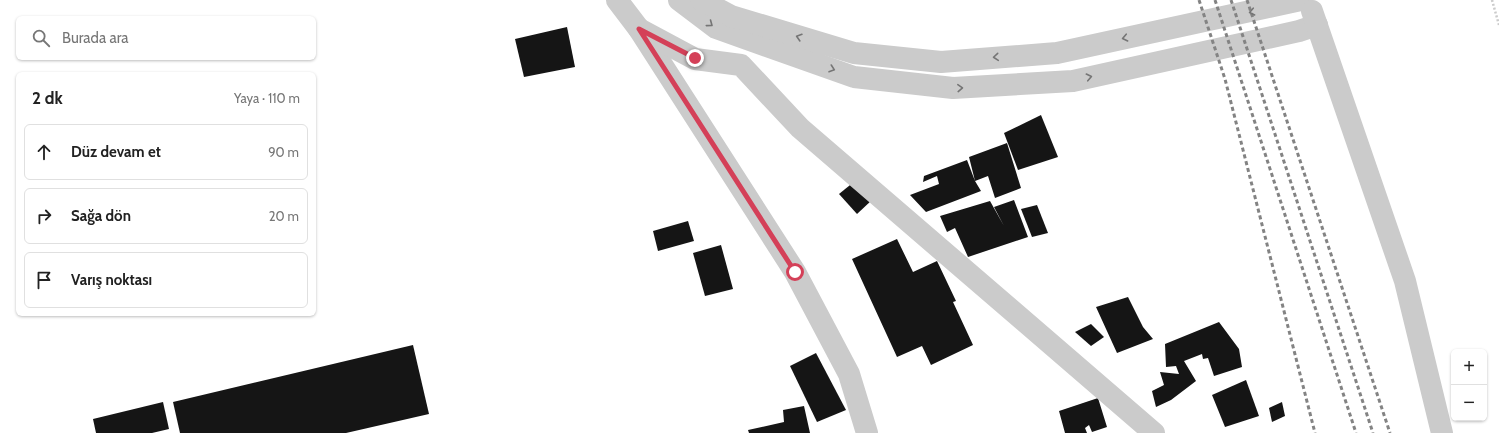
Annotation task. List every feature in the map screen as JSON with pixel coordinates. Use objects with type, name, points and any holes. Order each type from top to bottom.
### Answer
[{"type":"street","points":[[617,0],[639,29],[795,272],[849,374],[867,433]]},
{"type":"street","points":[[679,0],[716,28],[854,77],[953,88],[1073,81],[1308,28]]},
{"type":"street","points":[[701,0],[732,16],[854,53],[941,62],[1057,53],[1300,1],[1308,28],[1405,281],[1442,433]]},
{"type":"street","points":[[639,29],[695,58],[741,65],[800,128],[1154,433]]},
{"type":"path","points":[[1492,0],[1499,25]]},
{"type":"building","points":[[567,27],[575,67],[524,77],[515,39]]},
{"type":"building","points":[[1041,115],[1058,157],[1018,170],[1004,133]]},
{"type":"building","points":[[1007,143],[1021,188],[995,198],[988,176],[975,181],[969,157]]},
{"type":"building","points":[[967,160],[975,181],[981,191],[926,212],[910,195],[939,184],[937,176],[923,182],[924,176]]},
{"type":"building","points":[[855,181],[872,200],[857,214],[839,194]]},
{"type":"building","points":[[1014,200],[1028,237],[968,257],[955,228],[947,232],[940,216],[990,201],[1004,226],[994,207]]},
{"type":"building","points":[[1037,205],[1048,233],[1032,237],[1021,209]]},
{"type":"building","points":[[688,221],[694,241],[658,251],[653,231]]},
{"type":"building","points":[[897,239],[913,272],[937,261],[956,301],[953,302],[973,345],[931,365],[922,346],[897,357],[852,259]]},
{"type":"building","points":[[721,245],[733,289],[705,296],[693,253]]},
{"type":"building","points":[[1128,297],[1143,327],[1153,339],[1117,353],[1096,307]]},
{"type":"building","points":[[1219,322],[1239,349],[1242,367],[1214,376],[1208,358],[1203,359],[1202,354],[1184,361],[1196,381],[1171,400],[1156,407],[1152,391],[1164,385],[1160,372],[1179,374],[1176,366],[1166,367],[1165,344]]},
{"type":"building","points":[[1091,324],[1104,337],[1091,346],[1075,332]]},
{"type":"building","points":[[413,345],[429,414],[346,433],[180,433],[173,402]]},
{"type":"building","points":[[816,353],[846,410],[817,422],[790,366]]},
{"type":"building","points":[[1246,380],[1259,416],[1225,427],[1212,395]]},
{"type":"building","points":[[1098,398],[1107,427],[1092,432],[1089,425],[1085,428],[1087,433],[1065,433],[1059,411]]},
{"type":"building","points":[[163,402],[169,429],[152,433],[96,433],[93,419]]},
{"type":"building","points":[[1282,402],[1285,416],[1272,422],[1269,408]]},
{"type":"building","points":[[804,406],[810,433],[749,433],[748,430],[784,422],[783,410]]},
{"type":"railway","points":[[1199,0],[1225,79],[1315,433]]},
{"type":"railway","points":[[1215,0],[1356,433]]},
{"type":"railway","points":[[1231,0],[1373,433]]},
{"type":"railway","points":[[1247,0],[1390,433]]},
{"type":"route","points":[[695,58],[639,29],[795,272]]}]
